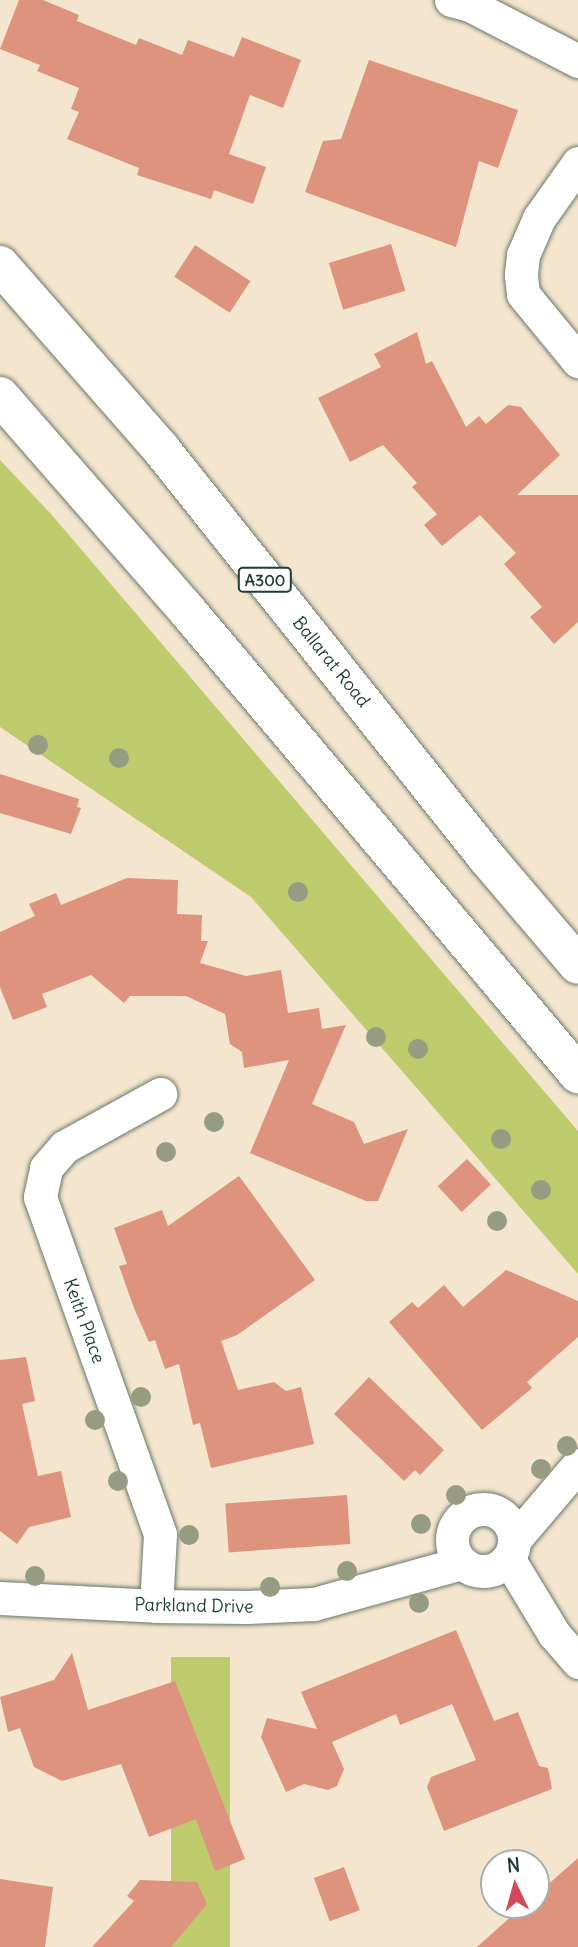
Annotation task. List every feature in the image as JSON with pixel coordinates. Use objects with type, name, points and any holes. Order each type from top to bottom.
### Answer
[{"type":"highway","name":"Ballarat Road","points":[[0,265],[161,449],[487,858],[578,965]]},
{"type":"highway","points":[[0,396],[185,608],[578,1074]]},
{"type":"street","points":[[451,0],[470,5],[578,61]]},
{"type":"street","points":[[578,163],[539,218],[523,255],[523,293],[578,360]]},
{"type":"street","name":"Keith Place","points":[[156,1606],[160,1534],[40,1197],[46,1168],[64,1147],[160,1094]]},
{"type":"street","points":[[492,1510],[578,1464]]},
{"type":"street","points":[[483,1553],[578,1464]]},
{"type":"street","points":[[483,1553],[508,1521],[492,1510],[482,1508],[463,1515],[483,1553],[578,1662]]},
{"type":"street","name":"Parkland Drive","points":[[0,1598],[247,1608],[314,1604],[483,1553]]},
{"type":"green space","points":[[0,460],[51,514],[578,1131],[578,1274],[251,897],[0,727]]},
{"type":"green space","points":[[171,1657],[230,1657],[230,1947],[171,1947]]},
{"type":"building","points":[[19,0],[43,0],[79,15],[77,21],[136,45],[139,38],[182,55],[188,40],[234,57],[242,37],[301,60],[283,108],[250,95],[229,154],[266,167],[253,204],[214,190],[211,199],[137,175],[139,168],[67,139],[79,112],[71,109],[79,88],[37,71],[40,65],[0,49]]},
{"type":"building","points":[[369,60],[518,110],[498,168],[479,161],[456,247],[305,192],[323,141],[341,139]]},
{"type":"building","points":[[391,244],[405,291],[343,310],[329,263]]},
{"type":"building","points":[[195,245],[250,281],[230,313],[174,277]]},
{"type":"building","points":[[417,332],[426,364],[432,361],[466,427],[479,416],[486,424],[508,405],[521,407],[560,455],[517,495],[578,495],[578,622],[554,644],[530,617],[542,607],[504,564],[516,553],[480,515],[442,546],[424,525],[437,514],[412,487],[417,483],[383,445],[350,462],[318,398],[381,367],[374,354]]},
{"type":"building","points":[[0,774],[79,799],[77,807],[81,808],[71,834],[0,813]]},
{"type":"building","points":[[127,878],[178,880],[177,914],[202,915],[201,941],[208,941],[200,963],[246,976],[281,970],[288,1013],[319,1008],[322,1029],[346,1025],[312,1104],[354,1122],[364,1144],[408,1129],[378,1201],[366,1201],[250,1153],[289,1060],[244,1068],[242,1052],[230,1044],[225,1014],[186,996],[130,996],[124,1003],[91,975],[42,994],[47,1007],[13,1020],[0,987],[0,932],[35,916],[29,904],[56,893],[61,905]]},
{"type":"building","points":[[467,1159],[491,1185],[462,1212],[438,1186]]},
{"type":"building","points":[[239,1176],[315,1280],[237,1335],[221,1341],[238,1390],[274,1382],[286,1391],[301,1387],[314,1444],[211,1468],[200,1423],[193,1425],[179,1364],[165,1369],[155,1340],[149,1342],[134,1308],[119,1266],[127,1264],[114,1228],[162,1210],[168,1226]]},
{"type":"building","points":[[506,1270],[578,1301],[578,1337],[527,1382],[532,1388],[482,1430],[389,1322],[412,1302],[418,1308],[444,1285],[463,1307]]},
{"type":"building","points":[[26,1357],[35,1401],[22,1404],[38,1476],[61,1471],[71,1517],[29,1527],[17,1544],[0,1531],[0,1360]]},
{"type":"building","points":[[369,1377],[444,1450],[420,1475],[415,1470],[404,1481],[334,1414]]},
{"type":"building","points":[[347,1495],[350,1544],[229,1552],[225,1504]]},
{"type":"building","points":[[456,1630],[494,1721],[518,1712],[539,1766],[548,1768],[552,1789],[444,1831],[427,1787],[431,1777],[476,1760],[452,1704],[400,1725],[396,1714],[332,1742],[344,1769],[337,1786],[328,1790],[304,1784],[286,1792],[261,1737],[267,1718],[317,1729],[301,1692]]},
{"type":"building","points":[[72,1653],[88,1710],[175,1681],[245,1859],[215,1871],[196,1819],[149,1837],[121,1764],[62,1781],[34,1767],[20,1728],[8,1732],[0,1697],[54,1680]]},
{"type":"building","points":[[578,1858],[578,1947],[477,1947],[508,1919],[550,1919],[550,1883]]},
{"type":"building","points":[[344,1867],[360,1910],[330,1921],[314,1878]]},
{"type":"building","points":[[0,1879],[53,1887],[45,1947],[0,1947]]},
{"type":"building","points":[[140,1880],[197,1882],[207,1904],[171,1947],[92,1947],[134,1901],[127,1896]]}]
